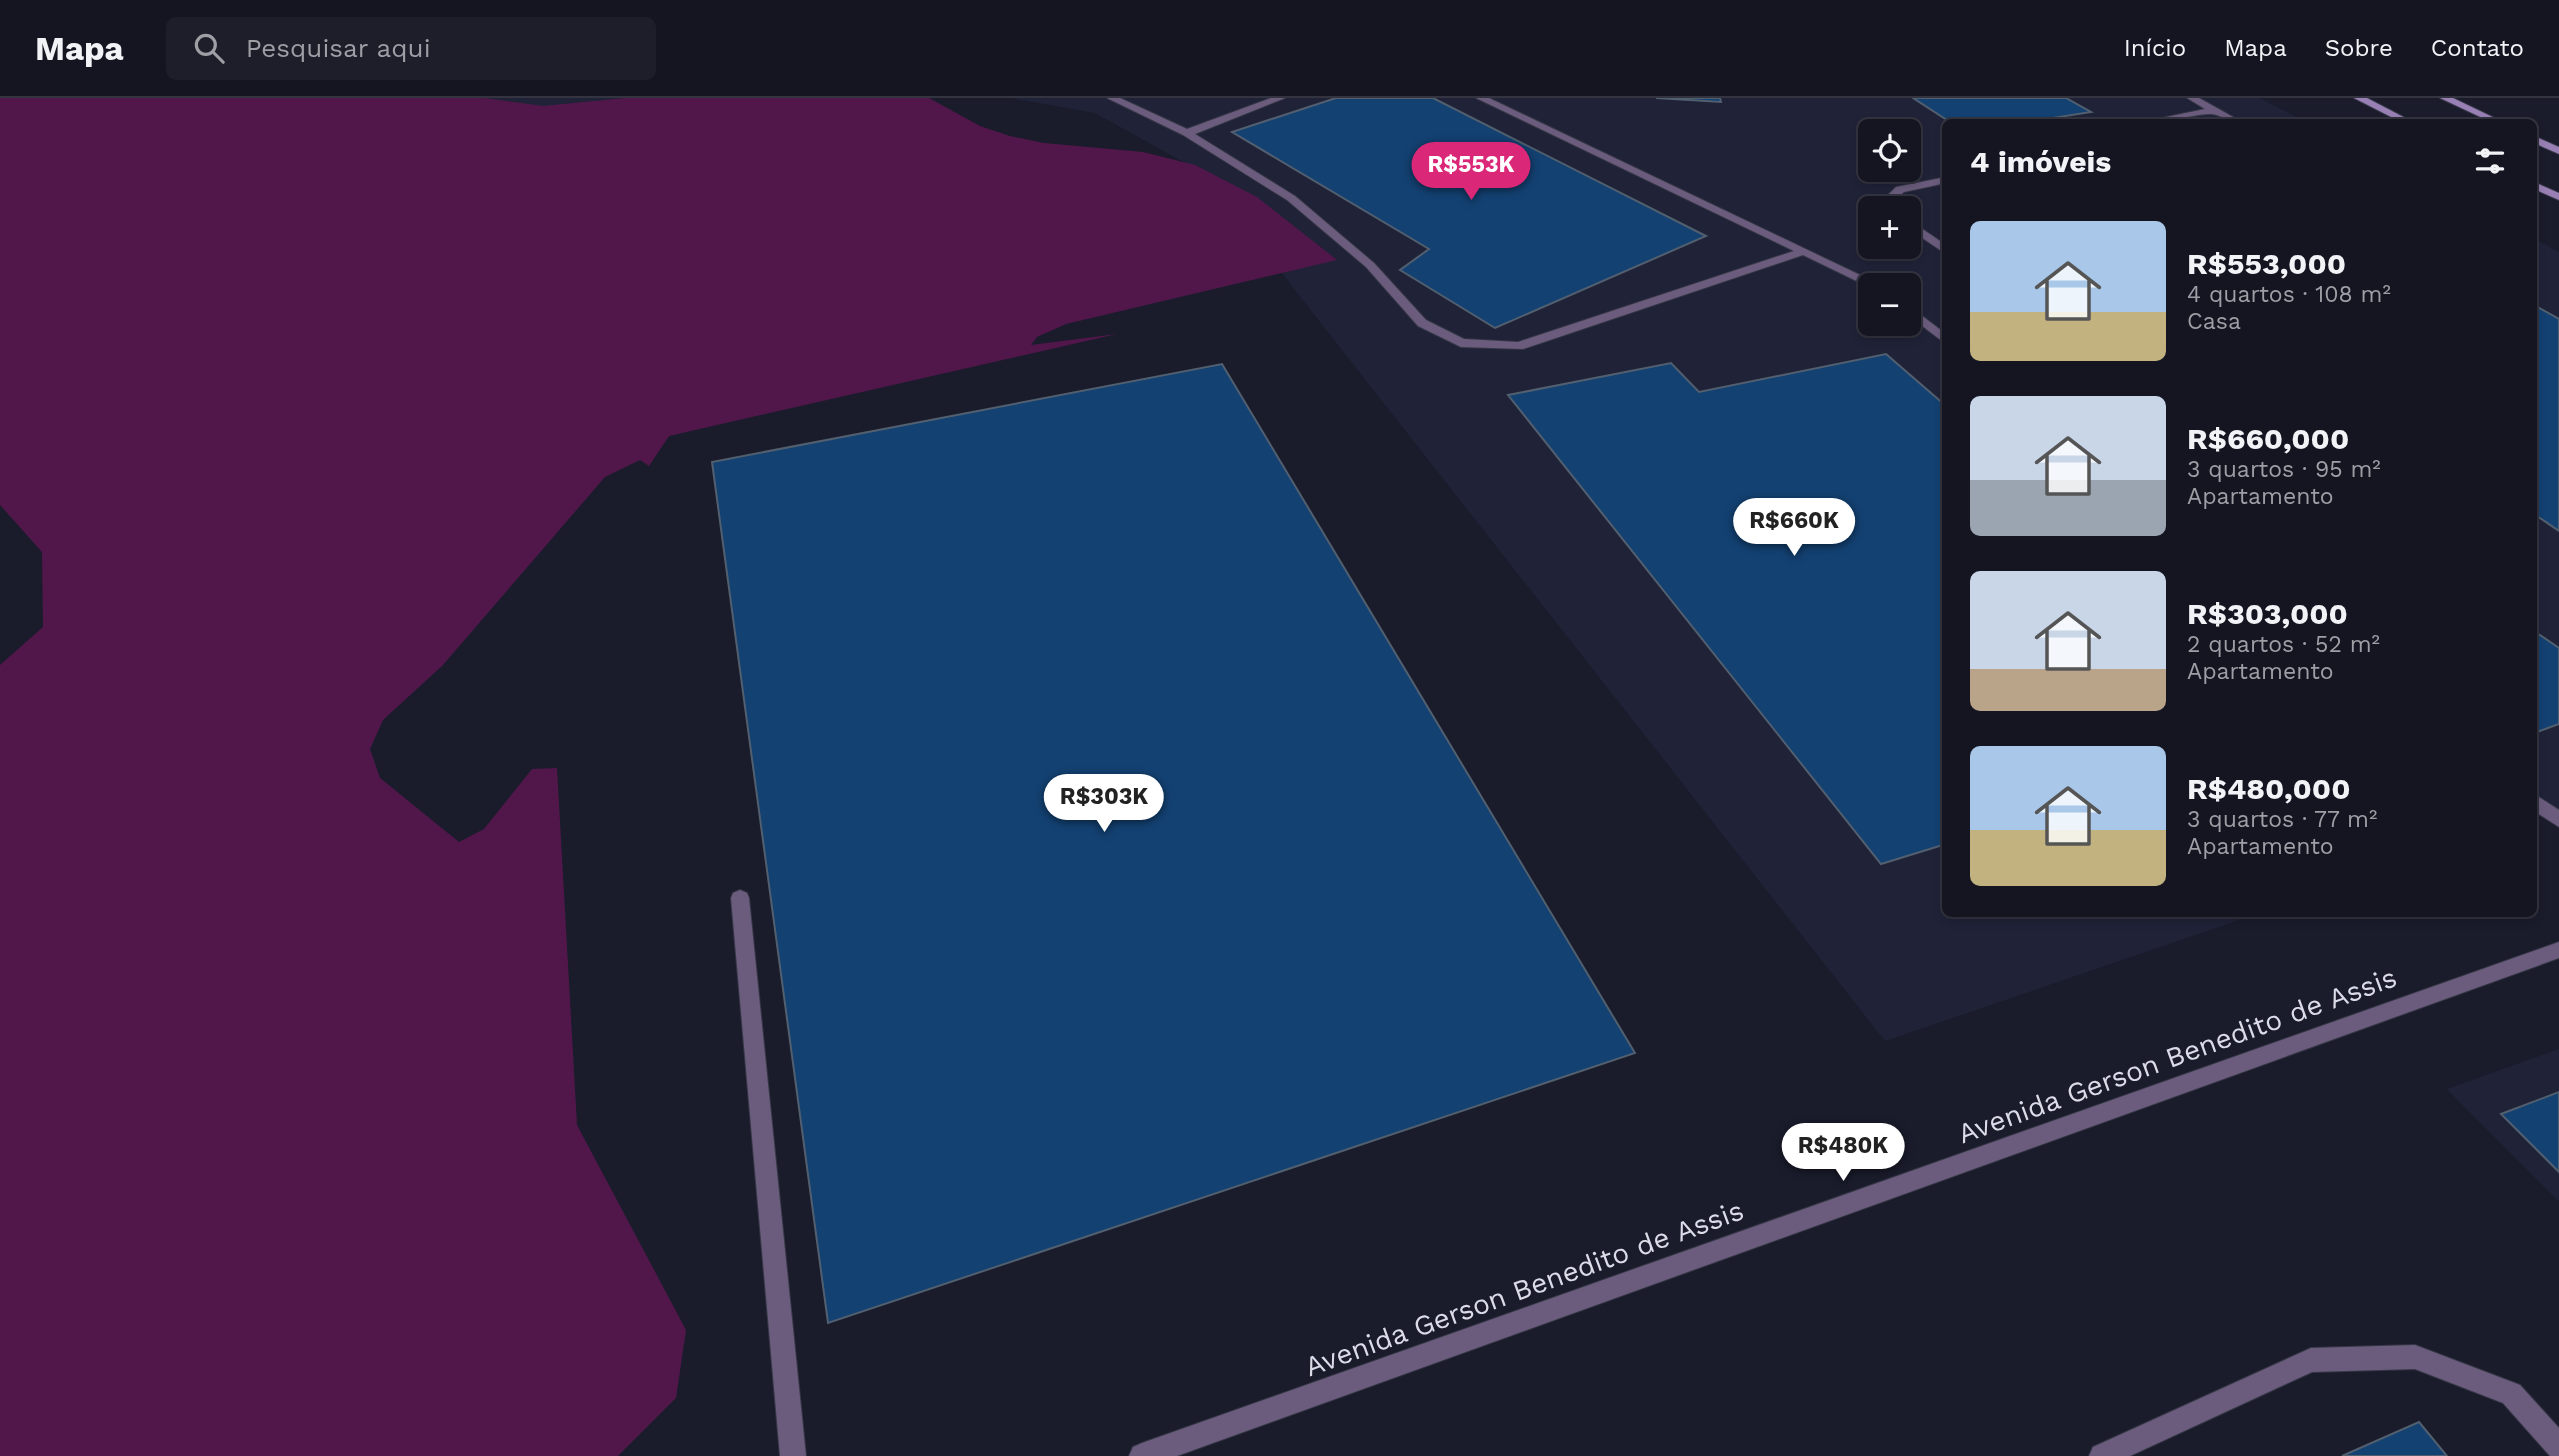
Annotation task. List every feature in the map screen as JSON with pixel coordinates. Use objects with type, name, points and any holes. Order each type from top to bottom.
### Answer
[{"type":"main road","points":[[2358,98],[2402,119]]},
{"type":"main road","points":[[2445,98],[2491,119]]},
{"type":"main road","points":[[2537,140],[2559,151]]},
{"type":"main road","points":[[2537,186],[2559,197]]},
{"type":"street","points":[[1112,98],[1187,133],[1291,198],[1370,265],[1422,323],[1461,343],[1519,346],[1805,251]]},
{"type":"street","points":[[1187,133],[1280,98]]},
{"type":"street","points":[[1481,98],[1858,277]]},
{"type":"street","points":[[2192,98],[2232,119]]},
{"type":"street","points":[[2166,119],[2215,110]]},
{"type":"street","points":[[1892,196],[1900,189],[1942,181]]},
{"type":"street","points":[[1921,232],[1942,248]]},
{"type":"street","points":[[1921,320],[1942,337]]},
{"type":"street","points":[[2537,802],[2559,820]]},
{"type":"street","points":[[740,898],[793,1456]]},
{"type":"street","name":"Avenida Gerson Benedito de Assis","points":[[1142,1456],[2559,950]]},
{"type":"street","points":[[2102,1456],[2311,1360],[2415,1357],[2511,1394],[2559,1447]]},
{"type":"shaded area","points":[[0,98],[485,98],[543,106],[625,98],[929,98],[980,126],[1010,136],[1044,143],[1143,152],[1195,165],[1257,197],[1337,260],[1066,324],[1037,337],[1031,345],[1117,334],[669,436],[649,466],[640,460],[605,477],[442,666],[383,720],[370,749],[380,778],[459,842],[484,829],[532,769],[557,768],[577,1125],[686,1330],[676,1398],[618,1456],[0,1456],[0,665],[43,627],[42,552],[0,505]]},
{"type":"shaded area","points":[[480,98],[670,98],[553,121]]},
{"type":"shaded area","points":[[1011,98],[2259,98],[2301,119],[1942,119],[1942,917],[2248,917],[1885,1041],[1298,294],[1209,176],[1095,113]]},
{"type":"shaded area","points":[[2537,241],[2559,252],[2559,810],[2537,817]]},
{"type":"shaded area","points":[[2559,1049],[2559,1201],[2447,1089]]},
{"type":"building","points":[[1336,98],[1433,98],[1706,236],[1495,328],[1400,270],[1429,249],[1232,132]]},
{"type":"building","points":[[1656,98],[1720,98],[1721,102]]},
{"type":"building","points":[[1913,98],[2066,98],[2091,112],[2046,119],[1945,119]]},
{"type":"building","points":[[2537,307],[2559,319],[2559,531],[2537,516]]},
{"type":"building","points":[[1886,354],[1942,403],[1942,845],[1881,864],[1508,395],[1671,363],[1699,392]]},
{"type":"building","points":[[1222,364],[1635,1053],[828,1323],[712,462]]},
{"type":"building","points":[[2537,633],[2559,648],[2559,724],[2537,732]]},
{"type":"building","points":[[2559,1092],[2559,1172],[2501,1114]]},
{"type":"building","points":[[2419,1422],[2447,1456],[2342,1456]]}]
